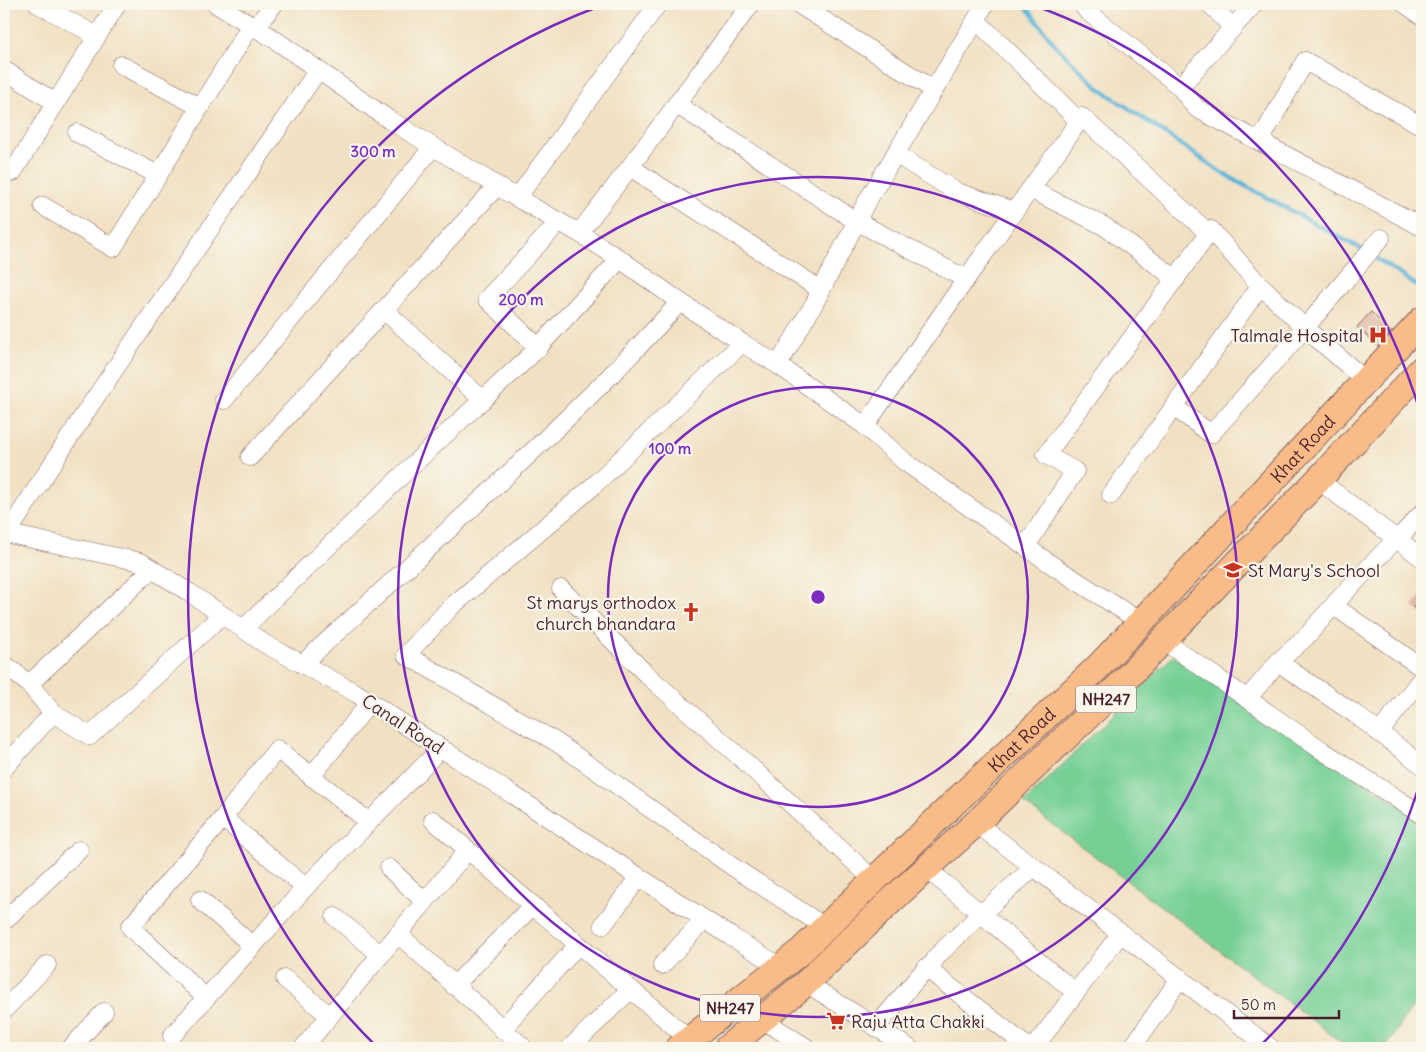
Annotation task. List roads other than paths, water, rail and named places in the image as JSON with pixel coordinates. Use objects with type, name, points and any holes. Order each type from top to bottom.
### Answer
[{"type":"highway","name":"Khat Road","points":[[684,1044],[801,951],[1089,676],[1422,320]]},
{"type":"highway","name":"Khat Road","points":[[727,1048],[806,982],[1114,691],[1318,480],[1422,369]]},
{"type":"highway","points":[[1141,622],[1164,641]]},
{"type":"highway","points":[[781,967],[806,982]]},
{"type":"street","points":[[38,4],[97,36]]},
{"type":"street","points":[[13,172],[117,4]]},
{"type":"street","points":[[216,4],[318,70],[388,119],[620,259],[680,302],[778,365],[865,426],[905,462],[1055,567],[1141,622]]},
{"type":"street","points":[[43,206],[113,248],[200,107],[253,27],[274,4]]},
{"type":"street","points":[[517,198],[658,4]]},
{"type":"street","points":[[579,233],[751,4]]},
{"type":"street","points":[[798,4],[934,90]]},
{"type":"street","points":[[778,365],[856,221],[985,4]]},
{"type":"street","points":[[1082,4],[1087,11],[1180,87],[1196,108],[1422,226]]},
{"type":"street","points":[[1210,4],[1233,28]]},
{"type":"street","points":[[1180,87],[1254,4]]},
{"type":"street","points":[[1405,4],[1422,16]]},
{"type":"street","points":[[976,20],[1079,121]]},
{"type":"street","points":[[1260,141],[1305,60],[1422,126]]},
{"type":"street","points":[[121,65],[200,107]]},
{"type":"street","points":[[4,70],[56,102]]},
{"type":"street","points":[[5,533],[318,70]]},
{"type":"street","points":[[676,104],[856,221],[966,279]]},
{"type":"street","points":[[865,426],[966,279],[1082,117],[1206,231],[1211,230]]},
{"type":"street","points":[[77,133],[158,175]]},
{"type":"street","points":[[224,400],[433,147]]},
{"type":"street","points":[[895,154],[957,192],[1014,211]]},
{"type":"street","points":[[630,167],[820,290]]},
{"type":"street","points":[[250,457],[497,186]]},
{"type":"street","points":[[1030,189],[1104,226],[1176,279]]},
{"type":"street","points":[[539,348],[486,299],[559,222]]},
{"type":"street","points":[[1026,546],[1075,471],[1046,455],[1211,230]]},
{"type":"street","points":[[1211,230],[1262,287],[1305,328],[1365,380]]},
{"type":"street","points":[[1174,407],[1211,434],[1305,328],[1381,238]]},
{"type":"street","points":[[243,629],[419,459],[539,348],[620,259]]},
{"type":"street","points":[[1111,495],[1256,292],[1262,287]]},
{"type":"street","points":[[302,664],[521,461],[618,367],[680,302]]},
{"type":"street","points":[[384,310],[483,400]]},
{"type":"street","points":[[742,343],[590,489],[451,607],[406,655],[556,742],[733,867],[825,927]]},
{"type":"street","points":[[1318,480],[1422,558]]},
{"type":"street","points":[[1247,699],[1279,661],[1305,638],[1422,513]]},
{"type":"street","name":"Canal Road","points":[[5,533],[141,562],[265,644],[356,693],[704,920],[781,967]]},
{"type":"street","points":[[29,684],[152,569]]},
{"type":"street","points":[[561,589],[646,674],[874,880]]},
{"type":"street","points":[[1334,606],[1422,668]]},
{"type":"street","points":[[4,664],[29,684],[53,713],[90,736],[222,615]]},
{"type":"street","points":[[1164,641],[1323,751],[1422,815]]},
{"type":"street","points":[[1279,661],[1355,714],[1422,766]]},
{"type":"street","points":[[1378,732],[1422,678]]},
{"type":"street","points":[[311,777],[370,702]]},
{"type":"street","points":[[4,768],[53,713]]},
{"type":"street","points":[[172,1036],[305,887],[441,748]]},
{"type":"street","points":[[206,998],[130,927],[223,818],[277,749],[368,822]]},
{"type":"street","points":[[223,818],[305,887]]},
{"type":"street","points":[[433,820],[631,989],[684,1044]]},
{"type":"street","points":[[976,823],[1271,1048]]},
{"type":"street","points":[[4,921],[79,850]]},
{"type":"street","points":[[303,1048],[468,850]]},
{"type":"street","points":[[876,1027],[926,968],[932,965],[937,956],[1034,867]]},
{"type":"street","points":[[389,868],[425,902]]},
{"type":"street","points":[[926,868],[1075,992]]},
{"type":"street","points":[[604,925],[639,878]]},
{"type":"street","points":[[200,900],[253,946]]},
{"type":"street","points":[[454,986],[533,905]]},
{"type":"street","points":[[335,917],[381,955]]},
{"type":"street","points":[[662,965],[704,920]]},
{"type":"street","points":[[926,968],[1030,1048],[1039,1041],[1121,933]]},
{"type":"street","points":[[398,934],[524,1048]]},
{"type":"street","points":[[502,1028],[578,945]]},
{"type":"street","points":[[4,1010],[48,965]]},
{"type":"street","points":[[1132,1048],[1180,978]]},
{"type":"street","points":[[286,979],[330,1016]]},
{"type":"street","points":[[806,982],[909,1048]]},
{"type":"street","points":[[570,1048],[631,989]]},
{"type":"street","points":[[71,1048],[104,1012]]},
{"type":"street","points":[[762,1018],[806,1048]]},
{"type":"waterway","points":[[1024,4],[1056,46],[1099,88],[1222,173],[1365,251]]},
{"type":"waterway","points":[[1371,255],[1422,289]]},
{"type":"place","name":"Talmale Hospital","points":[[1378,335]]},
{"type":"place","name":"St Mary's School","points":[[1233,570]]},
{"type":"place","name":"St marys orthodox church bhandara","points":[[691,612]]},
{"type":"place","name":"Raju Atta Chakki","points":[[836,1021]]}]
